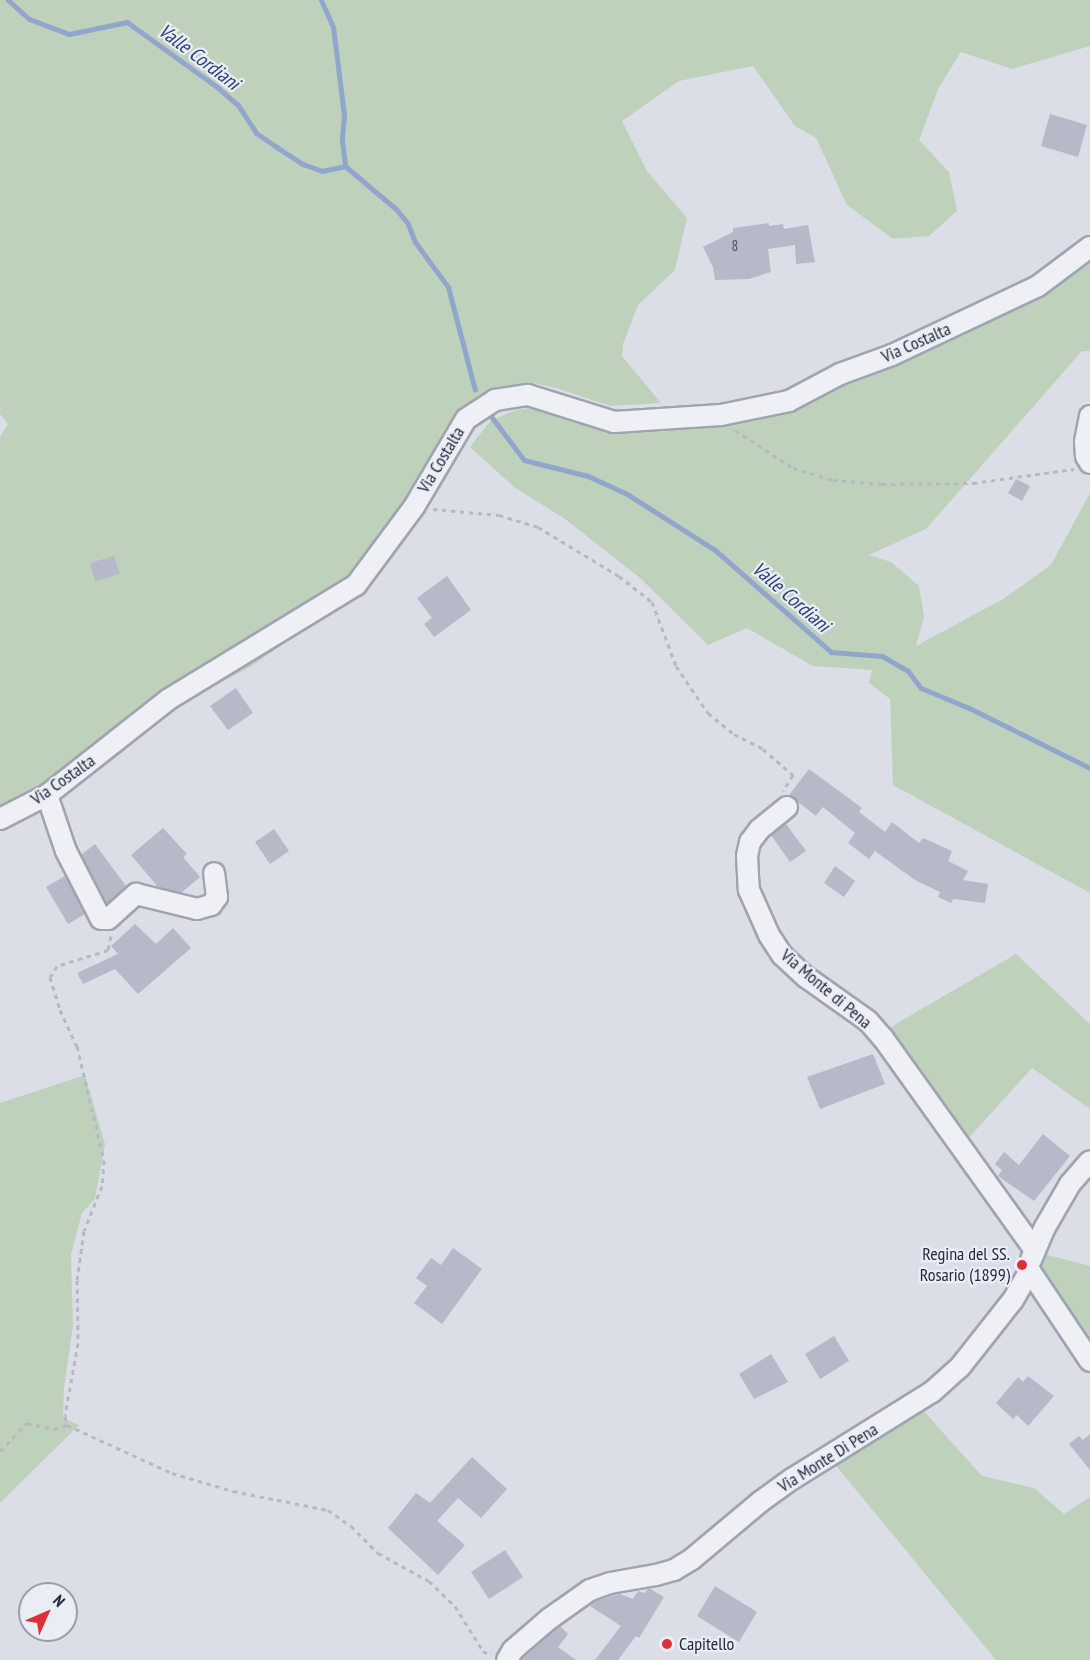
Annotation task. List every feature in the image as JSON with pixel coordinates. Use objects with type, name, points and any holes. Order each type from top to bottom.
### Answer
[{"type":"street","name":"Via Costalta","points":[[0,819],[47,795],[170,699],[356,585],[414,507],[466,419],[495,400],[528,395],[614,422],[721,415],[789,401],[840,374],[892,355],[1038,286],[1090,247]]},
{"type":"street","points":[[1085,465],[1085,442],[1090,416]]},
{"type":"street","points":[[47,795],[66,851],[87,896],[101,919],[108,920],[136,894],[196,909],[211,905],[217,897],[214,873]]},
{"type":"street","name":"Via Monte di Pena","points":[[787,807],[759,830],[750,842],[747,856],[749,890],[769,935],[790,962],[868,1022],[883,1038],[1035,1250]]},
{"type":"street","points":[[1090,1161],[1070,1184],[1030,1262],[1030,1271],[1090,1361]]},
{"type":"street","name":"Via Monte Di Pena","points":[[507,1660],[549,1618],[590,1590],[610,1583],[674,1570],[692,1559],[760,1502],[792,1479],[932,1392],[960,1367],[1013,1299],[1030,1271]]},
{"type":"path","points":[[721,415],[729,427],[793,468],[833,480],[882,484],[973,483],[1085,465]]},
{"type":"path","points":[[414,507],[499,515],[538,526],[619,576],[652,602],[676,666],[708,713],[734,734],[763,749],[793,775],[783,790],[787,807]]},
{"type":"path","points":[[67,1425],[65,1416],[78,1343],[78,1280],[84,1231],[102,1186],[104,1160],[77,1046],[60,1010],[50,977],[57,966],[108,950],[111,939],[108,920]]},
{"type":"path","points":[[0,1451],[27,1423],[54,1429],[67,1425],[172,1473],[233,1491],[328,1510],[351,1526],[378,1553],[429,1581],[455,1606],[483,1651],[497,1660]]},
{"type":"green space","points":[[0,0],[1090,0],[1090,46],[1012,69],[961,52],[939,87],[919,140],[949,172],[957,211],[929,236],[893,239],[847,205],[816,138],[795,126],[753,66],[679,81],[622,121],[647,171],[687,218],[675,270],[638,305],[623,344],[622,356],[661,403],[610,406],[533,383],[496,389],[476,400],[462,414],[382,532],[363,588],[252,666],[132,728],[0,823],[0,437],[8,424],[0,414]]},
{"type":"green space","points":[[1090,251],[1090,351],[1082,351],[926,529],[869,555],[891,562],[919,586],[924,617],[916,646],[1003,599],[1051,565],[1090,493],[1090,893],[893,785],[890,699],[869,683],[872,670],[813,666],[747,628],[708,645],[640,578],[565,519],[514,487],[470,447],[491,420],[516,410],[532,408],[608,431],[729,421],[812,401],[846,370]]},
{"type":"green space","points":[[1016,954],[1090,1024],[1090,1109],[1032,1068],[965,1142],[882,1032]]},
{"type":"green space","points":[[85,1075],[105,1144],[95,1199],[82,1213],[71,1255],[73,1325],[64,1388],[63,1418],[79,1425],[0,1503],[0,1103]]},
{"type":"green space","points":[[1028,1250],[1090,1266],[1090,1368],[1032,1293],[1016,1278],[1021,1261],[1024,1261]]},
{"type":"green space","points":[[920,1407],[982,1476],[1034,1488],[1064,1514],[1090,1497],[1090,1660],[996,1660],[833,1462]]},
{"type":"building","points":[[1050,114],[1087,125],[1078,157],[1041,146]]},
{"type":"building","points":[[769,223],[769,226],[783,224],[784,229],[808,225],[815,262],[796,264],[795,245],[768,249],[771,272],[749,279],[715,280],[713,267],[703,247],[733,232],[733,228]]},
{"type":"building","points":[[1016,479],[1030,486],[1022,501],[1008,493]]},
{"type":"building","points":[[114,556],[120,574],[95,581],[90,563]]},
{"type":"building","points":[[447,576],[471,610],[434,637],[424,624],[432,618],[417,598]]},
{"type":"building","points":[[236,688],[253,713],[228,730],[210,706]]},
{"type":"building","points":[[809,769],[862,808],[859,812],[885,832],[892,822],[919,843],[923,838],[952,851],[948,861],[968,871],[963,880],[988,884],[985,903],[953,899],[951,903],[938,897],[940,892],[915,880],[875,851],[869,859],[848,843],[855,833],[823,807],[816,816],[789,795]]},
{"type":"building","points":[[786,824],[806,851],[790,862],[771,835]]},
{"type":"building","points":[[163,828],[187,854],[183,857],[200,877],[181,893],[158,887],[131,855]]},
{"type":"building","points":[[274,829],[289,851],[270,864],[255,842]]},
{"type":"building","points":[[95,844],[126,886],[107,904],[81,855]]},
{"type":"building","points":[[835,866],[855,881],[844,897],[824,883]]},
{"type":"building","points":[[65,876],[85,914],[68,924],[46,887]]},
{"type":"building","points":[[135,924],[156,944],[173,928],[191,948],[138,994],[115,969],[83,984],[77,973],[118,954],[111,946]]},
{"type":"building","points":[[873,1054],[885,1084],[820,1109],[807,1077]]},
{"type":"building","points":[[1043,1134],[1070,1156],[1034,1201],[998,1176],[1002,1170],[995,1164],[1004,1152],[1019,1165]]},
{"type":"building","points":[[453,1248],[482,1269],[442,1324],[414,1303],[427,1286],[416,1278],[431,1258],[441,1265]]},
{"type":"building","points":[[834,1336],[849,1361],[820,1379],[805,1354]]},
{"type":"building","points":[[771,1354],[788,1382],[754,1399],[739,1374]]},
{"type":"building","points":[[1028,1376],[1054,1396],[1028,1426],[1017,1415],[1013,1419],[996,1403],[1018,1377],[1023,1382]]},
{"type":"building","points":[[1090,1434],[1090,1470],[1069,1444],[1079,1436],[1083,1440]]},
{"type":"building","points":[[472,1457],[507,1489],[481,1518],[458,1498],[437,1521],[465,1545],[438,1575],[388,1528],[416,1493],[430,1503]]},
{"type":"building","points":[[505,1550],[523,1577],[489,1599],[471,1572]]},
{"type":"building","points":[[715,1586],[757,1612],[739,1642],[697,1616]]},
{"type":"building","points":[[649,1588],[664,1597],[639,1638],[636,1636],[618,1660],[595,1660],[621,1626],[590,1606],[596,1601],[620,1594],[633,1599],[638,1591],[644,1593]]},
{"type":"building","points":[[560,1626],[568,1634],[558,1647],[576,1660],[521,1660]]},
{"type":"waterway","name":"Valle Cordiani","points":[[8,0],[29,19],[69,34],[127,22],[217,87],[238,105],[256,133],[278,148],[303,164],[322,171],[345,166],[396,209],[408,224],[415,242],[448,287],[475,390]]},
{"type":"waterway","points":[[321,0],[333,27],[344,115],[342,140],[345,166]]},
{"type":"waterway","name":"Valle Cordiani","points":[[490,415],[524,460],[588,476],[627,494],[715,550],[831,652],[882,656],[908,671],[921,688],[969,708],[1090,768]]},
{"type":"place","name":"Regina del SS. Rosario (1899)","points":[[1022,1265]]},
{"type":"place","name":"Capitello","points":[[667,1644]]}]
